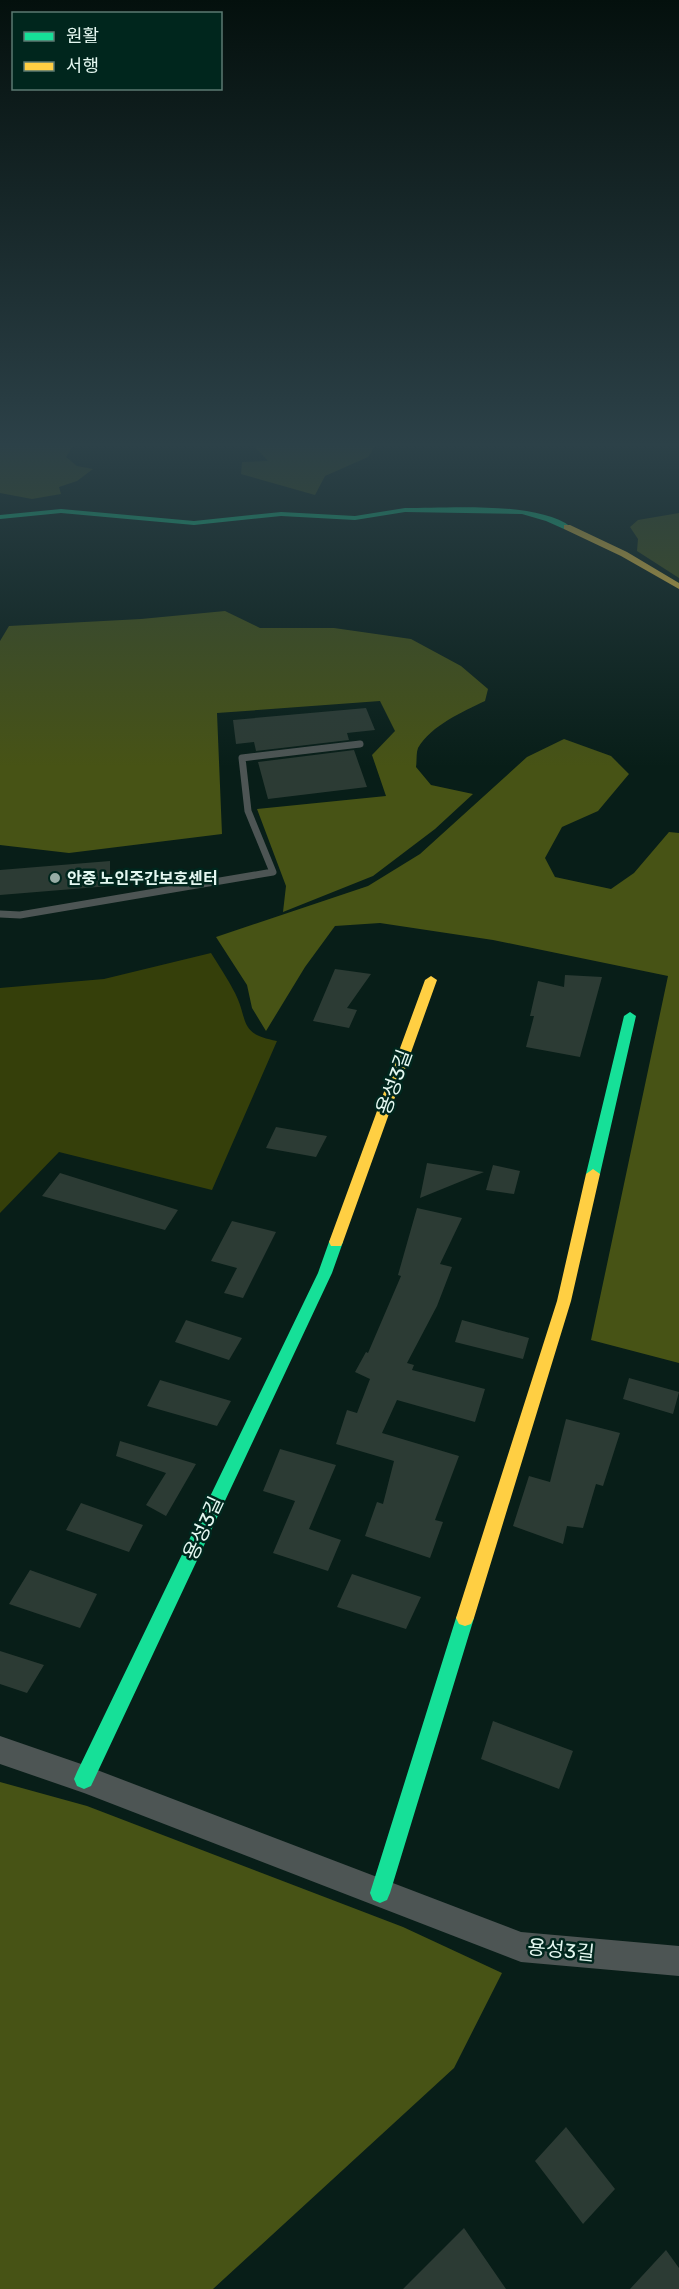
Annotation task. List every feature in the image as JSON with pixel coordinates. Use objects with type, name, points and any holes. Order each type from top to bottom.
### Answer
[{"type":"street","points":[[621,553],[679,586]]},
{"type":"street","name":"용성3길","points":[[431,980],[325,1274],[84,1779],[521,1947],[679,1961]]},
{"type":"street","points":[[380,1893],[564,1301],[630,1016]]},
{"type":"street","points":[[0,1750],[84,1779]]},
{"type":"lane","points":[[0,914],[20,915],[273,872],[248,811],[242,758],[360,744]]},
{"type":"green space","points":[[640,553],[679,553],[679,578]]},
{"type":"green space","points":[[225,611],[260,628],[334,628],[411,639],[461,666],[488,689],[485,701],[448,720],[431,732],[418,748],[416,767],[431,785],[473,794],[435,829],[373,876],[283,912],[286,886],[257,809],[386,796],[372,755],[395,731],[380,701],[217,713],[222,834],[69,853],[0,845],[0,641],[9,626],[141,619]]},
{"type":"green space","points":[[564,739],[611,756],[629,774],[598,811],[562,827],[545,858],[555,877],[611,889],[634,873],[669,832],[679,833],[679,1363],[591,1340],[668,976],[493,940],[380,923],[335,926],[305,967],[266,1031],[252,1008],[247,985],[216,937],[368,886],[420,854],[527,757]]},
{"type":"green space","points":[[211,953],[235,993],[250,1030],[277,1041],[212,1190],[59,1152],[0,1213],[0,988],[104,979]]},
{"type":"green space","points":[[0,1782],[87,1806],[403,1927],[502,1973],[454,2068],[213,2289],[0,2289]]},
{"type":"building","points":[[366,708],[375,730],[347,733],[349,740],[256,751],[254,742],[236,744],[233,720]]},
{"type":"building","points":[[354,750],[367,787],[268,799],[258,762]]},
{"type":"building","name":"안중 노인주간보호센터","points":[[110,861],[110,886],[0,895],[0,870]]},
{"type":"building","points":[[335,969],[371,974],[347,1008],[357,1010],[349,1028],[313,1021]]},
{"type":"building","points":[[565,975],[602,977],[580,1057],[526,1047],[534,1016],[530,1016],[538,981],[564,987]]},
{"type":"building","points":[[276,1127],[327,1136],[316,1157],[266,1148]]},
{"type":"building","points":[[427,1163],[484,1172],[420,1198]]},
{"type":"building","points":[[493,1165],[520,1171],[514,1194],[486,1190]]},
{"type":"building","points":[[60,1173],[178,1210],[165,1230],[42,1196]]},
{"type":"building","points":[[417,1208],[462,1218],[440,1264],[452,1267],[437,1306],[407,1363],[414,1365],[412,1370],[485,1389],[475,1422],[397,1400],[382,1433],[459,1456],[435,1520],[443,1522],[430,1558],[365,1536],[377,1502],[383,1504],[394,1461],[336,1444],[347,1410],[357,1413],[370,1379],[355,1372],[366,1352],[368,1353],[401,1276],[398,1275]]},
{"type":"building","points":[[232,1221],[276,1232],[243,1298],[224,1293],[237,1268],[211,1261]]},
{"type":"building","points":[[186,1320],[242,1338],[229,1360],[175,1342]]},
{"type":"building","points":[[462,1320],[529,1338],[523,1359],[455,1342]]},
{"type":"building","points":[[629,1378],[679,1392],[673,1414],[623,1399]]},
{"type":"building","points":[[160,1380],[231,1401],[217,1426],[147,1406]]},
{"type":"building","points":[[566,1419],[620,1433],[603,1486],[596,1484],[583,1528],[567,1526],[563,1544],[513,1526],[529,1476],[550,1482]]},
{"type":"building","points":[[120,1441],[196,1464],[166,1516],[146,1505],[166,1473],[116,1456]]},
{"type":"building","points":[[280,1449],[336,1465],[309,1529],[341,1540],[328,1571],[273,1553],[295,1501],[263,1491]]},
{"type":"building","points":[[81,1503],[143,1525],[129,1552],[66,1530]]},
{"type":"building","points":[[30,1570],[97,1594],[80,1628],[9,1604]]},
{"type":"building","points":[[352,1574],[421,1597],[406,1629],[337,1607]]},
{"type":"building","points":[[0,1651],[44,1665],[27,1693],[0,1684]]},
{"type":"building","points":[[493,1721],[573,1751],[559,1789],[481,1759]]},
{"type":"building","points":[[566,2127],[615,2189],[583,2224],[535,2161]]},
{"type":"building","points":[[464,2228],[506,2289],[403,2289]]},
{"type":"building","points":[[666,2250],[679,2268],[679,2289],[630,2289]]},
{"type":"traffic: fast","points":[[593,1174],[630,1016]]},
{"type":"traffic: fast","points":[[84,1779],[325,1273],[336,1242]]},
{"type":"traffic: fast","points":[[380,1893],[465,1618]]},
{"type":"traffic: slow","points":[[622,553],[679,586]]},
{"type":"traffic: slow","points":[[336,1242],[431,980]]},
{"type":"traffic: slow","points":[[465,1618],[564,1301],[593,1174]]},
{"type":"place","name":"안중 노인주간보호센터","points":[[55,878]]}]
